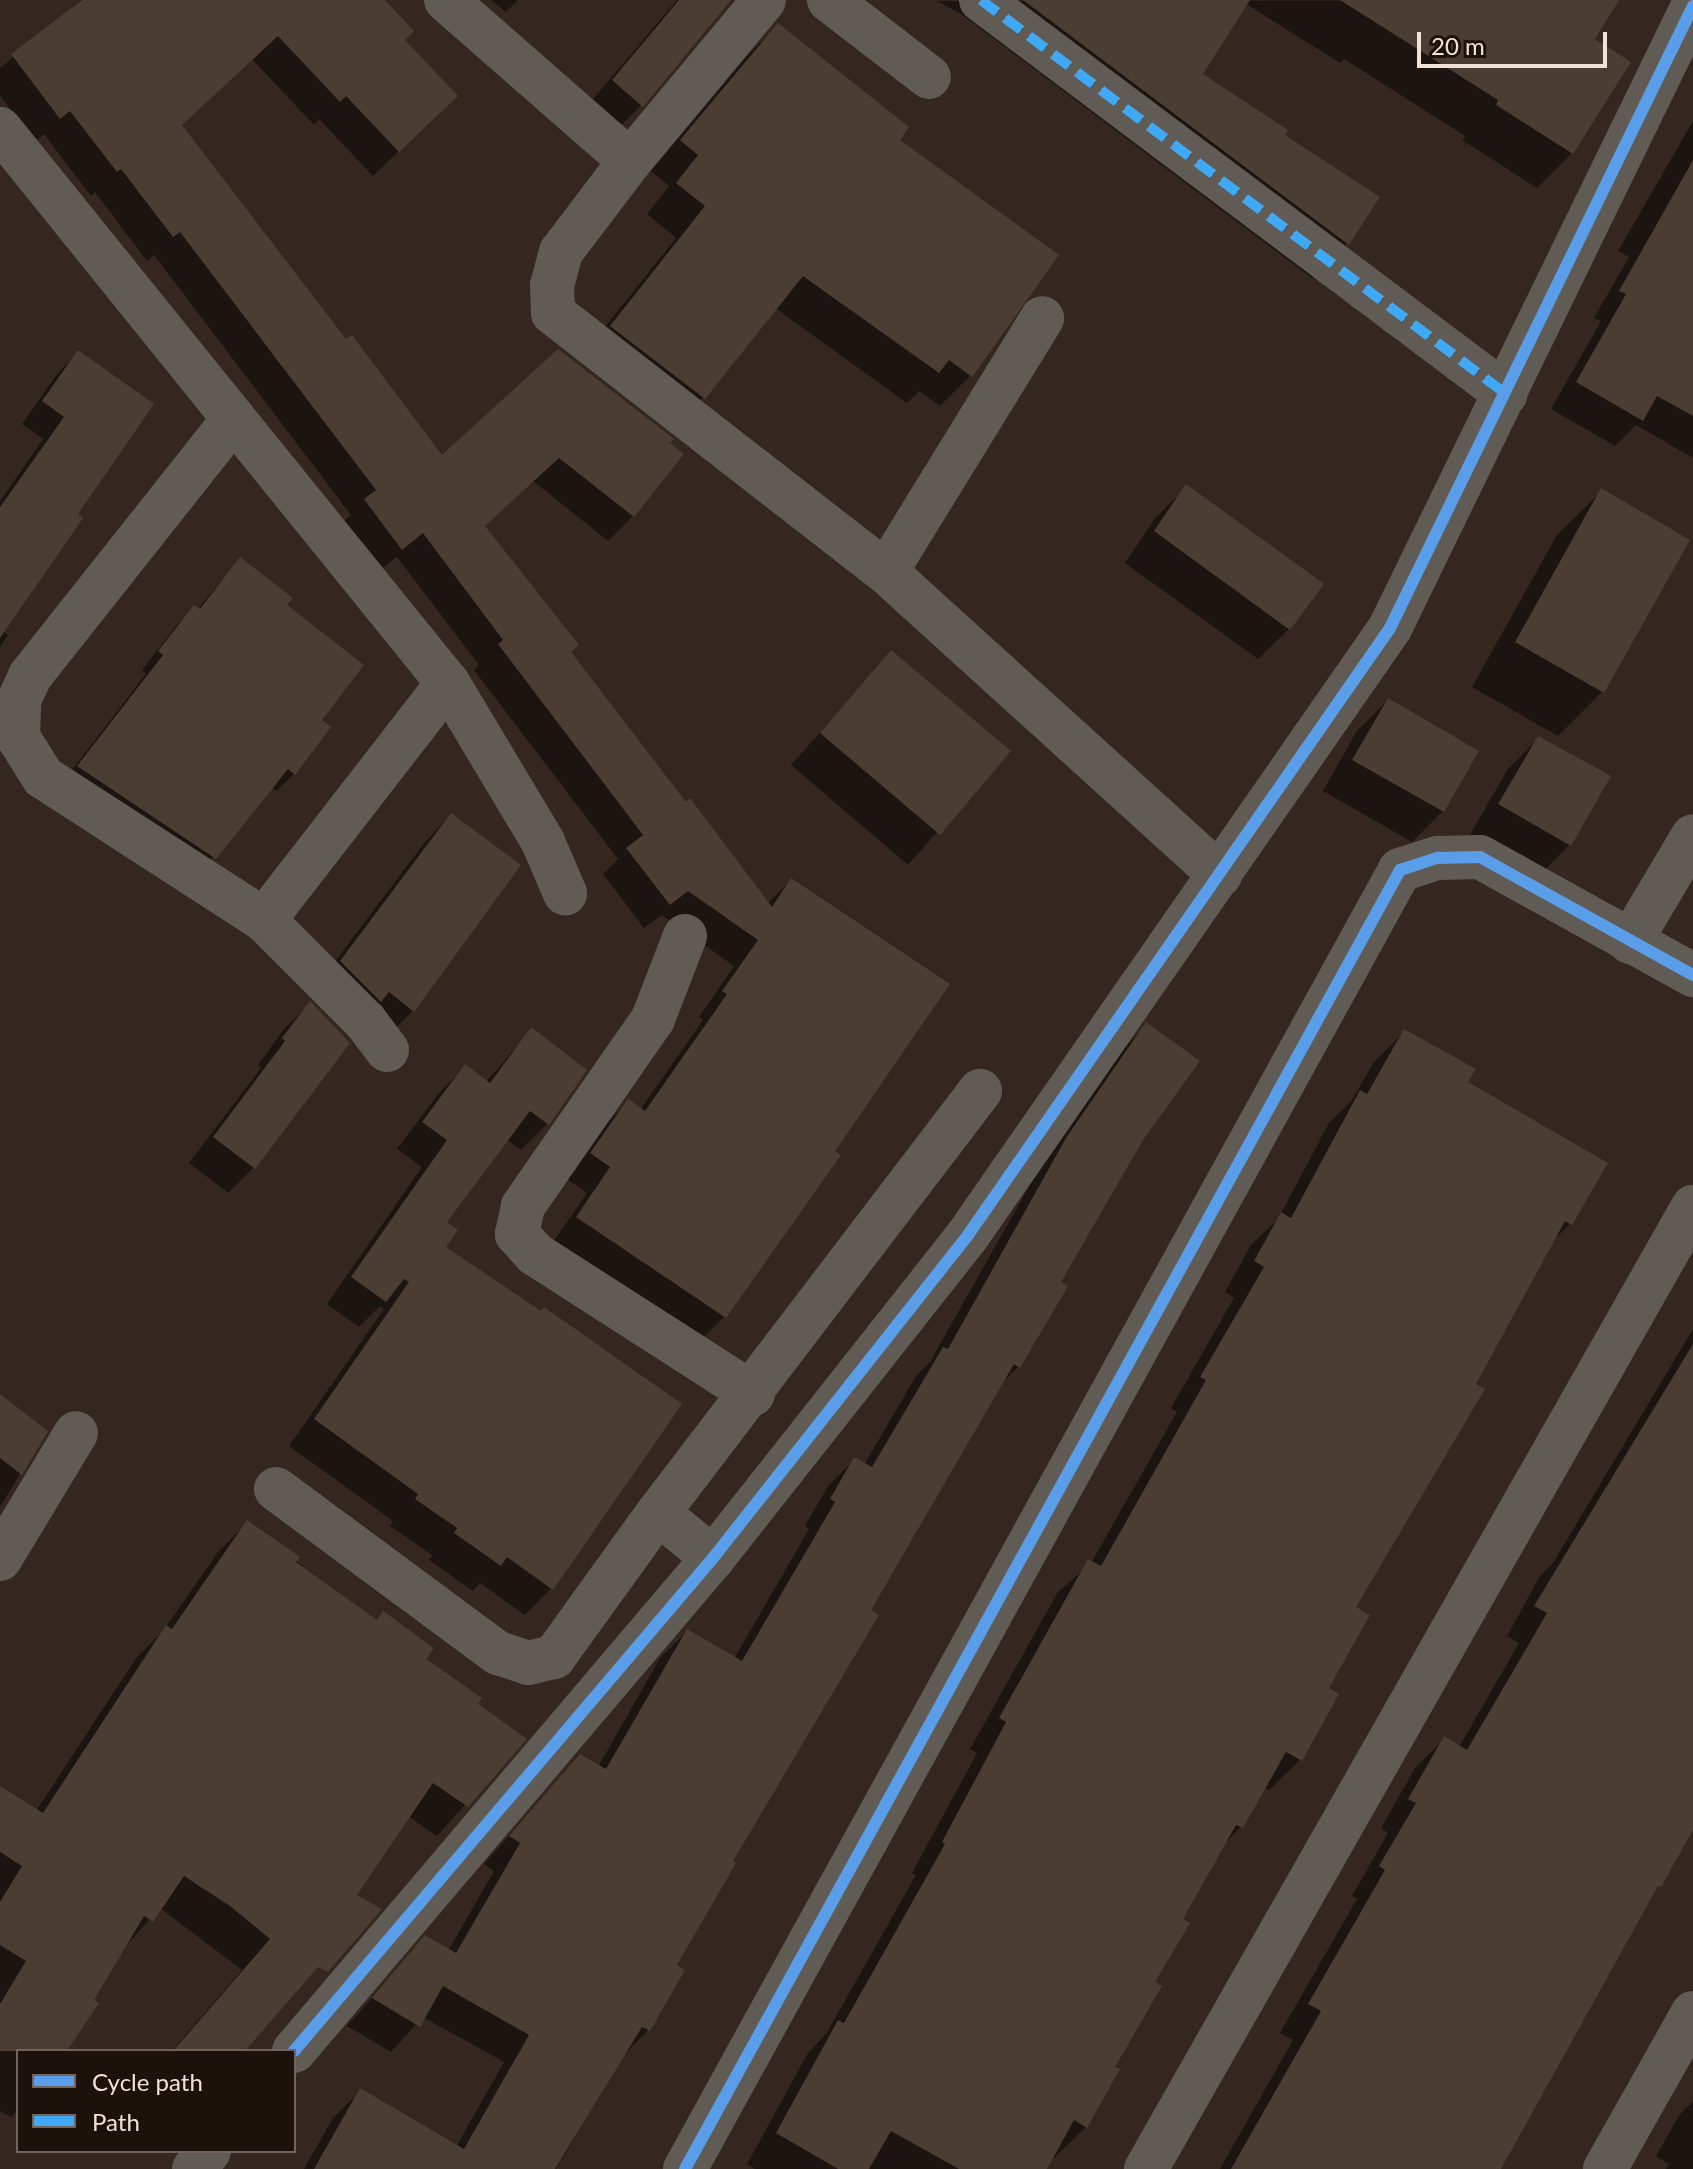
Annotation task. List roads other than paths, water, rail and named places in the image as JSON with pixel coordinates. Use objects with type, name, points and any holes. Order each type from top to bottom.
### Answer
[{"type":"street","points":[[446,0],[630,161]]},
{"type":"street","points":[[764,0],[630,161],[561,252],[552,285],[553,313],[886,572],[1220,875]]},
{"type":"street","points":[[829,0],[929,77]]},
{"type":"street","points":[[981,0],[1506,394]]},
{"type":"street","points":[[296,2049],[713,1558],[968,1235],[1390,628],[1693,6]]},
{"type":"street","points":[[0,129],[448,683],[543,842],[565,893]]},
{"type":"street","points":[[886,572],[1042,318]]},
{"type":"street","points":[[234,419],[30,676],[19,700],[18,737],[43,777],[264,920],[365,1021],[387,1050]]},
{"type":"street","points":[[264,920],[448,683]]},
{"type":"street","points":[[1630,942],[1693,836]]},
{"type":"street","points":[[685,2169],[1400,870],[1438,858],[1480,857],[1693,975]]},
{"type":"street","points":[[685,936],[653,1019],[523,1206],[517,1234],[535,1254],[753,1394]]},
{"type":"street","points":[[276,1489],[498,1653],[528,1663],[554,1657],[658,1513],[753,1394],[980,1091]]},
{"type":"street","points":[[1146,2169],[1693,1207]]},
{"type":"street","points":[[0,1559],[76,1433]]},
{"type":"street","points":[[658,1513],[713,1558]]},
{"type":"street","points":[[1605,2169],[1693,2013]]},
{"type":"street","points":[[194,2169],[207,2153]]}]
